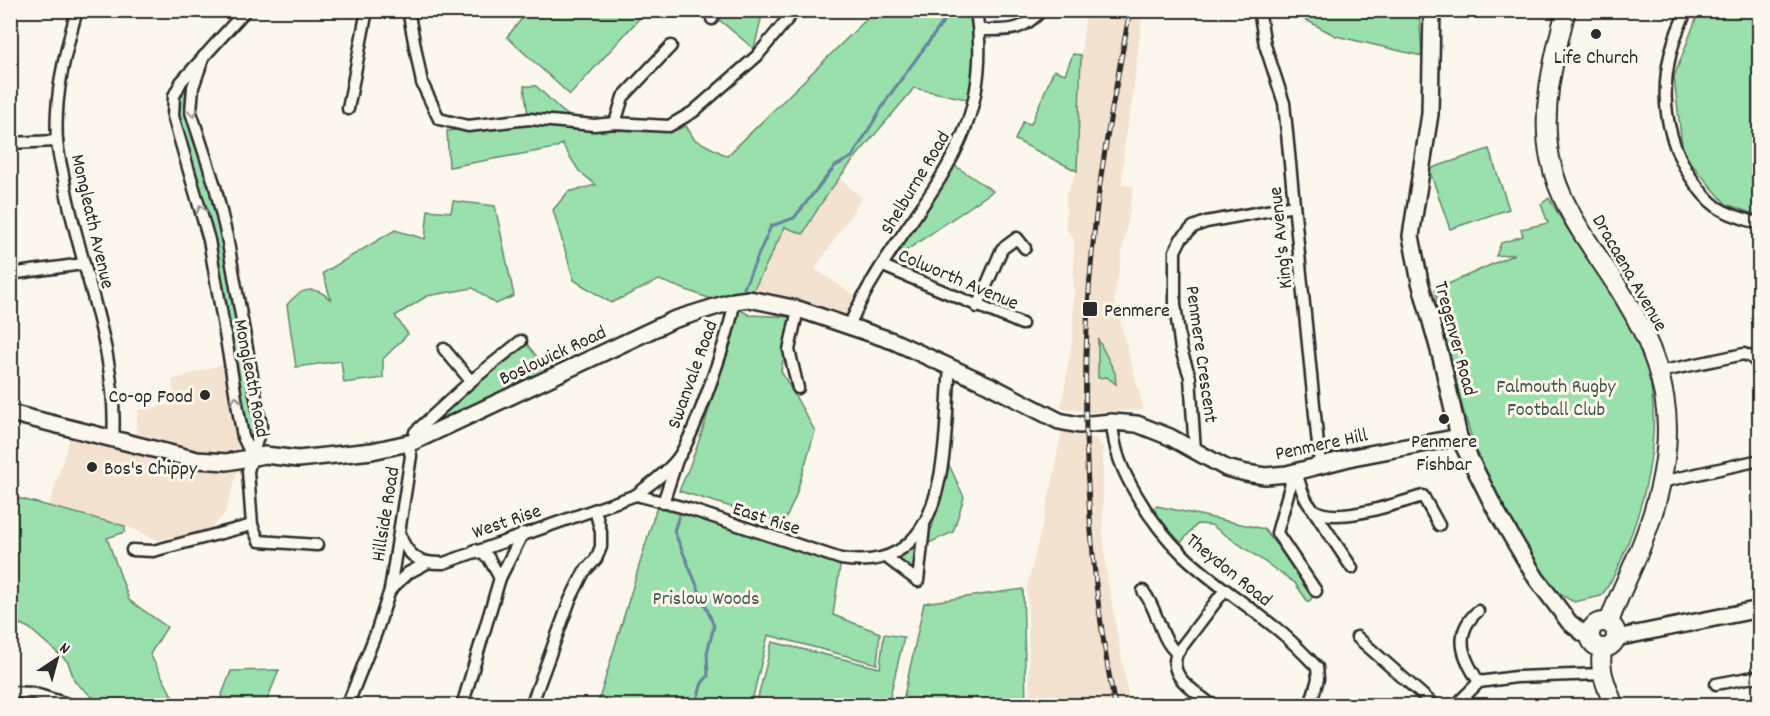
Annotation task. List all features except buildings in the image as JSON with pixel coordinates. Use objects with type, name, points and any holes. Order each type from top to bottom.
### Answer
[{"type":"main road","name":"Dracaena Avenue","points":[[1566,10],[1555,57],[1546,114],[1546,136],[1554,175],[1570,214],[1639,324],[1659,372],[1667,427],[1661,482],[1650,522],[1604,636],[1600,658],[1602,674]]},
{"type":"main road","points":[[1602,674],[1614,705]]},
{"type":"street","name":"Mongleath Avenue","points":[[77,10],[66,50],[59,91],[57,141],[73,226],[103,337],[115,410],[113,440]]},
{"type":"street","name":"Mongleath Road","points":[[246,10],[192,67],[181,82],[174,96],[173,117],[209,240],[238,415],[243,436],[252,456]]},
{"type":"street","points":[[348,109],[367,10]]},
{"type":"street","points":[[408,10],[422,83],[439,119],[468,126],[529,119],[594,125],[615,123],[669,126],[693,112],[757,56],[795,10]]},
{"type":"street","name":"Shelburne Road","points":[[849,326],[883,266],[936,188],[964,137],[976,101],[979,30],[976,10]]},
{"type":"street","points":[[979,30],[1016,30],[1030,24],[1042,10]]},
{"type":"street","name":"King's Avenue","points":[[1259,10],[1265,45],[1284,103],[1320,465]]},
{"type":"street","name":"Tregenver Road","points":[[1432,10],[1430,114],[1411,236],[1420,282],[1442,361],[1459,437],[1503,524],[1536,578],[1569,622],[1584,634],[1604,636]]},
{"type":"street","points":[[1687,10],[1669,54],[1665,78],[1667,118],[1684,166],[1700,190],[1718,208],[1760,224]]},
{"type":"street","points":[[615,123],[622,97],[670,46]]},
{"type":"street","name":"Mongleath Road","points":[[204,56],[193,87],[191,112],[215,186],[242,313],[261,426],[252,456]]},
{"type":"street","points":[[10,143],[57,141]]},
{"type":"street","name":"Penmere Crescent","points":[[1195,451],[1190,376],[1181,350],[1175,304],[1175,251],[1181,239],[1193,227],[1206,222],[1294,206]]},
{"type":"street","points":[[977,307],[1002,249],[1017,238],[1025,248]]},
{"type":"street","points":[[10,274],[83,264]]},
{"type":"street","name":"Colworth Avenue","points":[[883,266],[1022,324]]},
{"type":"street","name":"Boslowick Road","points":[[10,413],[197,460],[227,462],[252,456],[298,459],[372,451],[411,442],[673,320],[734,301],[749,299],[798,309],[849,326],[950,367],[1042,415],[1067,424],[1095,425]]},
{"type":"street","name":"Swanvale Road","points":[[663,502],[678,458],[713,374],[734,301]]},
{"type":"street","points":[[798,309],[789,350],[798,388]]},
{"type":"street","points":[[411,442],[416,432],[471,381],[521,342]]},
{"type":"street","points":[[444,349],[471,381]]},
{"type":"street","points":[[1659,372],[1744,354],[1760,366]]},
{"type":"street","name":"East Rise","points":[[887,558],[918,581],[924,527],[935,502],[942,457],[950,367]]},
{"type":"street","name":"Penmere Hill","points":[[1095,425],[1112,422],[1145,426],[1226,468],[1265,476],[1291,473],[1459,437]]},
{"type":"street","name":"Theydon Road","points":[[1112,422],[1114,447],[1120,466],[1166,540],[1182,557],[1278,630],[1317,666],[1318,679],[1310,705]]},
{"type":"street","name":"Hillside Road","points":[[347,705],[376,633],[390,590],[400,535],[411,442]]},
{"type":"street","points":[[252,456],[248,471],[252,525],[259,541],[317,544]]},
{"type":"street","name":"Swanvale Road","points":[[636,495],[678,458]]},
{"type":"street","points":[[1661,482],[1760,460]]},
{"type":"street","points":[[1291,473],[1352,568]]},
{"type":"street","points":[[1291,473],[1291,483],[1277,533],[1316,591]]},
{"type":"street","name":"East Rise","points":[[636,495],[841,559],[861,562],[887,558],[910,543],[924,527]]},
{"type":"street","name":"West Rise","points":[[425,564],[444,563],[523,532],[636,495]]},
{"type":"street","points":[[1312,508],[1323,514],[1336,515],[1424,496],[1439,525]]},
{"type":"street","points":[[531,705],[570,600],[584,572],[596,559],[601,547],[601,532],[595,510]]},
{"type":"street","points":[[132,550],[153,550],[252,525]]},
{"type":"street","points":[[462,705],[500,578],[523,532]]},
{"type":"street","points":[[400,535],[404,547],[413,557],[425,564]]},
{"type":"street","points":[[475,550],[488,557],[500,578]]},
{"type":"street","name":"Hillside Road","points":[[390,590],[408,573],[425,564]]},
{"type":"street","points":[[1143,591],[1153,603],[1167,641],[1177,653]]},
{"type":"street","points":[[1213,705],[1178,676],[1174,665],[1177,653],[1224,591]]},
{"type":"street","points":[[1604,636],[1760,609]]},
{"type":"street","points":[[1478,611],[1466,624],[1461,648],[1462,654],[1479,682]]},
{"type":"street","points":[[1358,638],[1435,705]]},
{"type":"street","points":[[1455,705],[1479,682],[1516,677],[1602,674]]},
{"type":"street","points":[[1716,684],[1759,676]]},
{"type":"street","points":[[10,692],[32,693],[74,705]]},
{"type":"shaded area","points":[[1086,11],[1143,11],[1124,146],[1122,185],[1134,186],[1114,299],[1144,410],[1091,412],[1061,408],[1073,335],[1074,239],[1066,229],[1066,195],[1077,171],[1081,55]]},
{"type":"shaded area","points":[[838,177],[862,198],[815,269],[862,300],[849,326],[749,299],[785,227],[819,204]]},
{"type":"shaded area","points":[[223,364],[238,446],[238,469],[225,513],[209,531],[158,540],[125,526],[49,506],[72,430],[135,446],[138,410],[175,404],[172,380]]},
{"type":"shaded area","points":[[1061,432],[1094,438],[1103,448],[1103,529],[1106,570],[1130,705],[1030,705],[1027,588],[1052,485]]},
{"type":"green space","points":[[528,11],[646,11],[570,95],[507,37]]},
{"type":"green space","points":[[720,11],[763,11],[754,49],[717,18]]},
{"type":"green space","points":[[875,11],[976,11],[976,101],[914,88],[841,176],[803,234],[785,227],[749,299],[711,299],[659,280],[611,303],[574,280],[553,210],[568,192],[596,185],[579,171],[562,144],[555,148],[449,167],[447,131],[529,123],[524,86],[536,86],[561,110],[588,130],[673,131],[686,126],[694,139],[727,156]]},
{"type":"green space","points":[[1289,11],[1419,11],[1422,56],[1336,36]]},
{"type":"green space","points":[[1699,11],[1759,11],[1759,216],[1726,204],[1683,154],[1674,77]]},
{"type":"green space","points":[[1073,54],[1081,55],[1077,171],[1015,140],[1023,122],[1031,124],[1054,70],[1065,74]]},
{"type":"green space","points":[[192,75],[187,113],[211,185],[220,224],[257,427],[252,447],[246,434],[202,194],[177,115],[178,98]]},
{"type":"green space","points":[[1489,149],[1509,209],[1450,229],[1429,169]]},
{"type":"green space","points":[[954,165],[993,191],[894,259]]},
{"type":"green space","name":"Falmouth Rugby Football Club","points":[[1549,198],[1630,325],[1642,351],[1653,406],[1653,434],[1645,490],[1625,550],[1613,577],[1601,596],[1574,602],[1556,592],[1514,529],[1476,452],[1448,359],[1435,290],[1515,254],[1496,256],[1501,243],[1523,236],[1521,229],[1548,223],[1541,204]]},
{"type":"green space","points":[[453,201],[495,206],[514,296],[496,304],[473,288],[427,296],[395,316],[408,334],[383,359],[383,378],[344,383],[341,361],[296,367],[287,305],[292,299],[302,292],[313,290],[331,300],[323,273],[395,230],[425,239],[428,210],[451,212]]},
{"type":"green space","points":[[734,306],[749,315],[791,317],[781,371],[815,431],[795,498],[784,523],[679,491],[689,469],[712,400]]},
{"type":"green space","points":[[1098,339],[1115,373],[1116,384],[1107,377],[1098,378]]},
{"type":"green space","points":[[527,344],[550,374],[420,436],[468,390]]},
{"type":"green space","points":[[949,465],[964,497],[953,532],[922,546],[915,577],[893,559],[922,541],[932,528]]},
{"type":"green space","points":[[10,496],[125,526],[125,532],[107,538],[129,600],[167,627],[150,654],[176,703],[180,705],[102,705],[75,682],[68,662],[29,628],[11,620]]},
{"type":"green space","name":"Prislow Woods","points":[[658,503],[841,559],[833,615],[880,633],[877,664],[768,635],[751,705],[597,706]]},
{"type":"green space","points":[[1157,506],[1264,529],[1315,595],[1308,602],[1295,583],[1211,525],[1197,524],[1178,546],[1151,510]]},
{"type":"green space","points":[[1023,589],[1026,705],[902,705],[924,603]]},
{"type":"green space","points":[[884,634],[904,637],[888,705],[756,705],[772,642],[880,668]]},
{"type":"green space","points":[[279,670],[265,705],[218,705],[231,671]]},
{"type":"waterway","points":[[744,288],[771,226],[794,218],[835,166],[852,157],[889,96],[952,10]]},
{"type":"waterway","points":[[679,516],[674,531],[714,626],[707,653],[708,676],[702,683],[695,706]]},
{"type":"railway","points":[[1115,706],[1105,651],[1091,535],[1086,357],[1088,299],[1096,214],[1130,10]]},
{"type":"place","name":"Life Church","points":[[1596,34]]},
{"type":"place","name":"Penmere","points":[[1090,309]]},
{"type":"place","name":"Co-op Food","points":[[205,395]]},
{"type":"place","name":"Penmere Fishbar","points":[[1444,419]]},
{"type":"place","name":"Bos's Chippy","points":[[92,467]]}]
